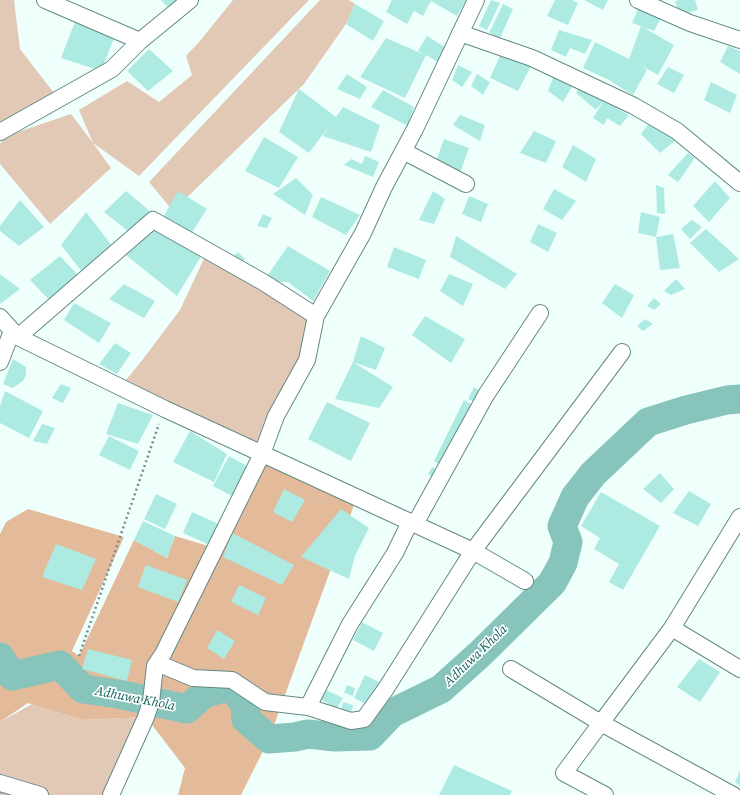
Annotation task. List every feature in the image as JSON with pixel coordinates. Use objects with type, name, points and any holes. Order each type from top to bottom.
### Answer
[{"type":"street","points":[[45,0],[140,41]]},
{"type":"street","points":[[0,132],[112,69],[140,41],[190,0]]},
{"type":"street","points":[[111,795],[146,717],[151,702],[155,666],[163,654],[262,454],[276,416],[307,360],[316,316],[363,233],[476,0]]},
{"type":"street","points":[[638,0],[690,23],[740,40]]},
{"type":"street","points":[[460,33],[532,58],[634,106],[677,131],[740,183]]},
{"type":"street","points":[[403,151],[466,184]]},
{"type":"street","points":[[0,362],[15,334],[153,220],[263,282],[316,316]]},
{"type":"street","points":[[308,707],[350,624],[395,553],[486,395],[540,313]]},
{"type":"street","points":[[0,317],[15,334],[165,409],[473,551],[525,581]]},
{"type":"street","points":[[157,663],[193,678],[232,680],[265,702],[308,707],[351,721],[364,718],[385,690],[473,551],[622,352]]},
{"type":"street","points":[[605,795],[564,773],[672,628],[740,517]]},
{"type":"street","points":[[672,628],[740,669]]},
{"type":"street","points":[[511,669],[714,790],[733,795]]},
{"type":"street","points":[[0,783],[40,795]]},
{"type":"path","points":[[79,656],[165,409]]},
{"type":"shaded area","points":[[0,0],[14,0],[20,49],[64,106],[12,134],[71,114],[111,168],[50,224],[0,164],[0,144],[3,139],[0,140]]},
{"type":"shaded area","points":[[233,0],[309,0],[139,176],[93,143],[79,110],[127,81],[159,102],[192,75],[186,56]]},
{"type":"shaded area","points":[[320,0],[349,0],[355,4],[346,24],[304,84],[173,211],[149,182]]},
{"type":"shaded area","points":[[208,250],[316,316],[262,454],[120,387],[180,310]]},
{"type":"shaded area","points":[[262,454],[357,497],[269,739],[241,795],[178,795],[185,768],[146,717],[83,720],[28,703],[0,722],[0,534],[6,522],[28,509],[124,537],[72,651],[79,656],[134,540],[167,558],[175,536],[215,548]]},
{"type":"shaded area","points":[[32,704],[83,720],[146,717],[111,795],[0,795],[0,722]]},
{"type":"building","points":[[161,0],[183,0],[172,12]]},
{"type":"building","points":[[392,0],[466,0],[457,16],[431,1],[423,16],[414,11],[407,24],[386,12]]},
{"type":"building","points":[[491,0],[500,3],[487,30],[479,26]]},
{"type":"building","points":[[555,0],[572,0],[578,3],[568,25],[547,16]]},
{"type":"building","points":[[584,0],[608,0],[603,10]]},
{"type":"building","points":[[695,0],[698,10],[679,15],[675,1]]},
{"type":"building","points":[[355,4],[384,21],[373,41],[346,24]]},
{"type":"building","points":[[503,4],[513,9],[500,38],[489,33]]},
{"type":"building","points":[[639,7],[661,18],[654,31],[632,23]]},
{"type":"building","points":[[76,19],[115,36],[101,71],[61,58]]},
{"type":"building","points":[[641,26],[674,45],[658,75],[640,65],[647,70],[633,95],[607,79],[583,68],[595,42],[629,59]]},
{"type":"building","points":[[559,30],[592,40],[585,54],[570,48],[566,57],[551,50]]},
{"type":"building","points":[[427,36],[450,50],[441,64],[426,55],[405,98],[360,77],[386,38],[423,54],[418,51]]},
{"type":"building","points":[[728,46],[740,51],[740,74],[720,62]]},
{"type":"building","points":[[149,49],[173,71],[148,91],[127,71]]},
{"type":"building","points":[[503,49],[531,66],[518,91],[490,78]]},
{"type":"building","points":[[458,65],[472,72],[462,87],[452,80]]},
{"type":"building","points":[[668,67],[684,75],[674,93],[657,84]]},
{"type":"building","points":[[347,74],[367,87],[360,99],[337,89]]},
{"type":"building","points":[[477,74],[490,82],[483,95],[471,86]]},
{"type":"building","points":[[554,75],[574,83],[563,102],[548,91]]},
{"type":"building","points":[[711,82],[737,95],[730,113],[704,100]]},
{"type":"building","points":[[581,84],[605,98],[613,106],[629,115],[620,126],[607,118],[604,125],[593,118],[604,100],[596,110],[576,93]]},
{"type":"building","points":[[299,89],[336,117],[343,107],[380,125],[371,152],[323,136],[330,125],[309,153],[279,132]]},
{"type":"building","points":[[383,90],[414,107],[408,126],[371,107]]},
{"type":"building","points":[[460,115],[485,125],[480,141],[453,125]]},
{"type":"building","points":[[653,118],[676,140],[660,153],[641,134]]},
{"type":"building","points":[[534,131],[556,141],[546,163],[520,153]]},
{"type":"building","points":[[264,137],[298,157],[279,188],[245,171]]},
{"type":"building","points":[[444,139],[469,148],[460,173],[436,161]]},
{"type":"building","points":[[573,145],[596,159],[586,182],[562,167]]},
{"type":"building","points":[[688,153],[695,158],[678,182],[668,175]]},
{"type":"building","points":[[365,156],[379,162],[373,177],[344,165],[351,159],[362,164]]},
{"type":"building","points":[[296,178],[313,195],[305,215],[273,194]]},
{"type":"building","points":[[715,181],[730,198],[709,222],[693,206]]},
{"type":"building","points":[[656,185],[664,188],[665,214],[657,213]]},
{"type":"building","points":[[554,189],[576,201],[562,220],[543,209]]},
{"type":"building","points":[[126,191],[152,213],[129,232],[104,212]]},
{"type":"building","points":[[178,191],[207,209],[191,234],[162,219]]},
{"type":"building","points":[[433,191],[445,199],[434,224],[419,220]]},
{"type":"building","points":[[469,196],[488,204],[481,222],[462,214]]},
{"type":"building","points":[[321,197],[360,215],[346,235],[312,217]]},
{"type":"building","points":[[20,200],[44,227],[19,246],[0,231],[0,226]]},
{"type":"building","points":[[86,212],[113,247],[83,273],[61,245]]},
{"type":"building","points":[[641,212],[660,217],[656,237],[638,233]]},
{"type":"building","points":[[263,214],[272,218],[267,228],[257,226]]},
{"type":"building","points":[[692,220],[702,227],[690,239],[681,229]]},
{"type":"building","points":[[538,224],[557,233],[548,252],[530,242]]},
{"type":"building","points":[[153,228],[202,255],[177,296],[126,255]]},
{"type":"building","points":[[706,229],[739,259],[719,272],[690,243]]},
{"type":"building","points":[[673,234],[680,268],[660,270],[656,237]]},
{"type":"building","points":[[456,236],[517,274],[505,289],[450,257]]},
{"type":"building","points":[[288,246],[330,271],[313,301],[288,282],[263,282]]},
{"type":"building","points":[[394,247],[426,260],[419,279],[387,267]]},
{"type":"building","points":[[238,252],[245,259],[238,265],[231,259]]},
{"type":"building","points":[[60,256],[79,276],[50,301],[30,280]]},
{"type":"building","points":[[0,274],[20,289],[0,304]]},
{"type":"building","points":[[449,274],[473,284],[463,306],[440,291]]},
{"type":"building","points":[[676,279],[685,289],[671,295],[664,291]]},
{"type":"building","points":[[124,284],[155,301],[144,318],[109,299]]},
{"type":"building","points":[[615,284],[634,295],[622,318],[602,303]]},
{"type":"building","points":[[654,298],[661,304],[654,310],[647,306]]},
{"type":"building","points":[[74,303],[111,323],[99,343],[64,320]]},
{"type":"building","points":[[425,316],[465,339],[451,363],[412,335]]},
{"type":"building","points":[[645,319],[653,324],[643,331],[637,326]]},
{"type":"building","points":[[361,336],[385,348],[376,370],[353,362]]},
{"type":"building","points":[[115,343],[131,353],[117,374],[99,364]]},
{"type":"building","points":[[13,359],[26,367],[26,375],[23,381],[13,388],[3,384]]},
{"type":"building","points":[[353,362],[393,387],[379,408],[335,399]]},
{"type":"building","points":[[61,384],[71,388],[63,403],[52,398]]},
{"type":"building","points":[[474,387],[480,391],[475,402],[468,399]]},
{"type":"building","points":[[5,391],[43,411],[29,438],[0,423],[0,406]]},
{"type":"building","points":[[464,400],[472,405],[442,466],[434,461]]},
{"type":"building","points":[[327,402],[370,423],[351,461],[308,439]]},
{"type":"building","points":[[118,403],[153,415],[138,444],[106,434]]},
{"type":"building","points":[[42,424],[55,428],[47,444],[33,441]]},
{"type":"building","points":[[190,431],[227,454],[214,482],[173,462]]},
{"type":"building","points":[[109,436],[139,451],[130,470],[99,455]]},
{"type":"building","points":[[229,456],[249,467],[234,497],[213,486]]},
{"type":"building","points":[[432,467],[438,470],[436,478],[428,474]]},
{"type":"building","points":[[660,473],[674,489],[661,503],[643,489]]},
{"type":"building","points":[[284,489],[305,500],[292,522],[273,512]]},
{"type":"building","points":[[689,491],[711,504],[698,526],[673,513]]},
{"type":"building","points":[[601,492],[660,526],[623,590],[609,582],[619,564],[594,549],[600,538],[581,526]]},
{"type":"building","points":[[156,494],[177,504],[165,529],[144,519]]},
{"type":"building","points":[[341,509],[369,528],[355,556],[349,579],[301,557]]},
{"type":"building","points":[[192,512],[221,525],[212,546],[183,533]]},
{"type":"building","points":[[143,521],[175,536],[167,558],[134,540]]},
{"type":"building","points":[[232,533],[294,565],[282,585],[223,557]]},
{"type":"building","points":[[56,544],[96,559],[82,590],[42,577]]},
{"type":"building","points":[[146,565],[187,580],[178,602],[138,587]]},
{"type":"building","points":[[239,585],[266,598],[258,615],[231,602]]},
{"type":"building","points":[[362,622],[383,633],[374,651],[353,640]]},
{"type":"building","points":[[217,630],[235,641],[224,659],[207,648]]},
{"type":"building","points":[[88,649],[132,660],[127,681],[82,669]]},
{"type":"building","points":[[699,659],[720,672],[700,702],[677,687]]},
{"type":"building","points":[[365,675],[379,682],[368,705],[354,698]]},
{"type":"building","points":[[347,685],[355,688],[353,696],[344,693]]},
{"type":"building","points":[[326,690],[343,698],[337,708],[321,700]]},
{"type":"building","points":[[343,702],[353,705],[351,716],[340,713]]},
{"type":"building","points":[[454,765],[512,791],[510,795],[439,795]]},
{"type":"building","points":[[740,770],[740,786],[735,782]]},
{"type":"waterway","name":"Adhuwa Khola","points":[[0,657],[12,676],[60,665],[83,689],[118,694],[187,709],[204,694],[230,686],[245,704],[246,719],[269,739],[295,737],[308,734],[335,737],[370,736],[392,713],[441,689],[481,653],[552,583],[563,563],[568,542],[562,526],[575,497],[593,474],[648,422],[686,410],[727,400],[740,399]]}]
